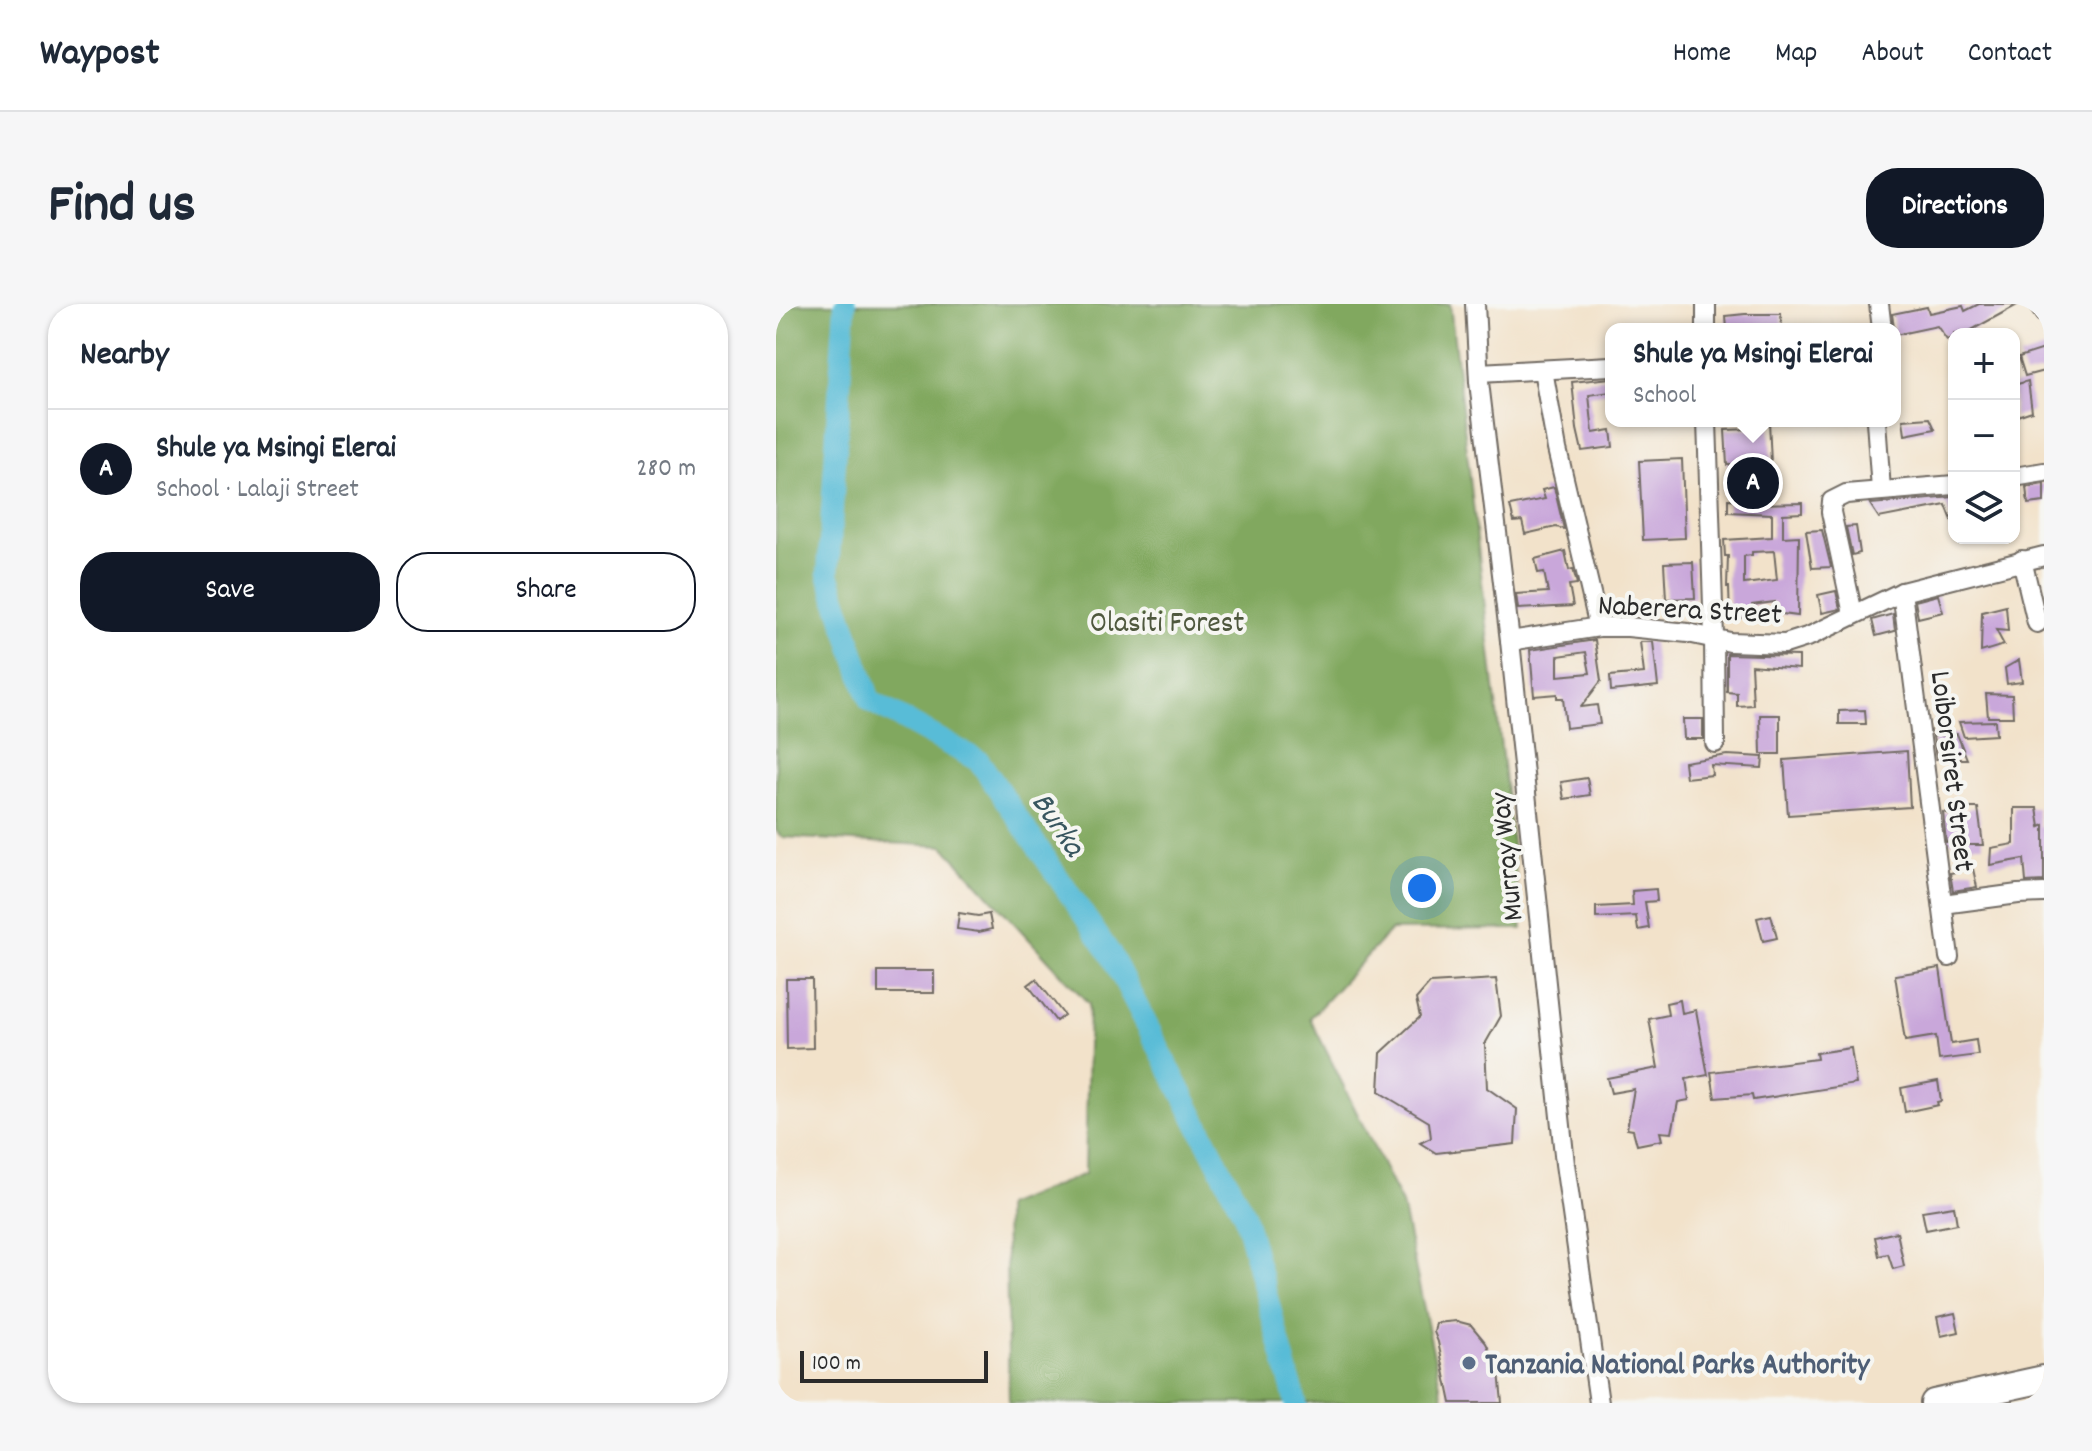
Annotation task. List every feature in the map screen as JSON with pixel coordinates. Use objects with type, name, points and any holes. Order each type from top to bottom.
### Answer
[{"type":"highway","points":[[1934,1403],[1962,1400],[2044,1379]]},
{"type":"street","name":"Murray Way","points":[[1475,304],[1479,373],[1565,1164],[1599,1403]]},
{"type":"street","points":[[2038,304],[2044,313]]},
{"type":"street","points":[[1479,373],[1605,366]]},
{"type":"street","points":[[1543,370],[1557,449],[1599,627]]},
{"type":"street","points":[[1707,427],[1715,743]]},
{"type":"street","points":[[1876,427],[1881,490]]},
{"type":"street","points":[[2020,476],[2044,472]]},
{"type":"street","points":[[1853,614],[1830,507],[1838,497],[1881,490],[1948,485]]},
{"type":"street","name":"Naberera Street","points":[[1510,641],[1599,627],[1628,627],[1754,644],[1785,644],[1810,636],[1902,592],[2044,556]]},
{"type":"street","points":[[2022,560],[2037,623]]},
{"type":"street","name":"Loiborsiret Street","points":[[1902,592],[1949,957]]},
{"type":"street","points":[[1943,904],[2044,893]]},
{"type":"green space","name":"Olasiti Forest","points":[[776,304],[1450,304],[1522,929],[1391,930],[1310,1018],[1402,1204],[1444,1403],[1009,1403],[1005,1206],[1085,1174],[1089,1004],[943,846],[781,837],[776,830]]},
{"type":"building","points":[[1979,304],[2019,304],[1975,328],[1948,328],[1947,340],[1937,326],[1901,334],[1901,323],[1893,323],[1892,314],[1927,307],[1929,313],[1963,306],[1965,311]]},
{"type":"building","points":[[1781,314],[1782,323],[1727,323],[1726,316]]},
{"type":"building","points":[[2044,349],[2044,371],[2025,376],[2020,357]]},
{"type":"building","points":[[1605,379],[1605,393],[1589,395],[1593,433],[1611,430],[1613,447],[1582,451],[1572,382]]},
{"type":"building","points":[[2028,381],[2032,411],[2020,415],[2020,400],[2020,383]]},
{"type":"building","points":[[1930,418],[1935,429],[1905,435],[1903,420]]},
{"type":"building","points":[[1769,427],[1771,463],[1727,465],[1725,430]]},
{"type":"building","points":[[1682,459],[1685,538],[1643,540],[1639,461]]},
{"type":"building","points":[[2044,484],[2044,502],[2028,504],[2026,487]]},
{"type":"building","points":[[1554,487],[1564,529],[1556,527],[1525,534],[1522,521],[1514,522],[1510,506],[1545,499],[1542,490]]},
{"type":"building","points":[[1948,498],[1948,510],[1946,505],[1879,518],[1870,504]]},
{"type":"building","points":[[1728,499],[1760,501],[1760,504],[1802,503],[1802,513],[1783,514],[1783,537],[1799,536],[1798,616],[1775,613],[1775,602],[1752,605],[1752,617],[1730,618],[1728,556],[1725,556],[1724,540],[1772,537],[1772,514],[1728,512]],"holes":[[[1774,551],[1777,580],[1744,584],[1744,556],[1752,555],[1752,552]]]},
{"type":"building","points":[[1856,526],[1860,553],[1852,555],[1846,527]]},
{"type":"building","points":[[1822,530],[1831,567],[1812,568],[1806,531]]},
{"type":"building","points":[[1565,551],[1569,570],[1573,569],[1577,584],[1569,585],[1573,606],[1518,609],[1516,594],[1548,592],[1544,572],[1538,573],[1535,559]]},
{"type":"building","points":[[1693,562],[1695,598],[1666,599],[1664,563]]},
{"type":"building","points":[[1836,591],[1840,609],[1822,613],[1818,595]]},
{"type":"building","points":[[1938,595],[1943,612],[1918,618],[1915,601]]},
{"type":"building","points":[[2006,606],[2008,631],[1996,630],[2004,645],[1981,652],[1982,612]]},
{"type":"building","points":[[1893,614],[1895,631],[1876,636],[1872,620]]},
{"type":"building","points":[[1595,640],[1601,681],[1581,707],[1597,705],[1600,724],[1566,728],[1563,698],[1557,698],[1557,694],[1534,696],[1530,650]],"holes":[[[1586,652],[1590,673],[1558,676],[1558,656]]]},
{"type":"building","points":[[1640,642],[1653,642],[1658,686],[1611,691],[1610,676],[1644,673]]},
{"type":"building","points":[[1727,654],[1799,656],[1799,669],[1751,665],[1753,705],[1737,706],[1737,693],[1727,692]]},
{"type":"building","points":[[2019,660],[2022,682],[2007,684],[2005,668]]},
{"type":"building","points":[[1986,694],[2012,695],[2013,717],[1988,717]]},
{"type":"building","points":[[1865,710],[1866,724],[1839,724],[1839,711]]},
{"type":"building","points":[[1760,715],[1780,715],[1780,754],[1761,754]]},
{"type":"building","points":[[1683,719],[1703,719],[1703,739],[1684,739]]},
{"type":"building","points":[[1995,721],[1996,735],[1964,737],[1959,722]]},
{"type":"building","points":[[1957,734],[1967,759],[1936,759],[1933,736]]},
{"type":"building","points":[[1907,751],[1910,807],[1788,815],[1784,760]]},
{"type":"building","points":[[1727,755],[1763,757],[1762,768],[1711,765],[1712,775],[1686,778],[1684,762]]},
{"type":"building","points":[[1587,778],[1590,795],[1564,799],[1561,782]]},
{"type":"building","points":[[1971,808],[1978,808],[1983,845],[1967,845],[1967,841],[1946,842],[1943,812],[1958,816]]},
{"type":"building","points":[[2014,808],[2037,808],[2040,827],[2044,825],[2044,881],[2026,882],[2024,859],[1990,865],[1991,848],[2014,844]]},
{"type":"building","points":[[1973,869],[1977,887],[1953,891],[1950,873]]},
{"type":"building","points":[[1656,889],[1657,901],[1645,902],[1649,928],[1638,930],[1636,916],[1596,918],[1596,907],[1633,905],[1632,891]]},
{"type":"building","points":[[959,913],[989,914],[992,929],[979,932],[957,929]]},
{"type":"building","points":[[1771,915],[1777,938],[1763,941],[1757,918]]},
{"type":"building","points":[[1940,968],[1951,1044],[1976,1040],[1978,1055],[1939,1060],[1936,1036],[1905,1041],[1895,975]]},
{"type":"building","points":[[878,971],[934,971],[934,993],[878,993]]},
{"type":"building","points":[[786,979],[812,979],[813,1048],[787,1049]]},
{"type":"building","points":[[1036,979],[1064,1015],[1056,1021],[1028,985]]},
{"type":"building","points":[[1496,979],[1501,1016],[1485,1044],[1487,1088],[1517,1109],[1515,1144],[1436,1153],[1420,1143],[1431,1138],[1429,1122],[1379,1092],[1381,1053],[1420,1017],[1416,999],[1430,983]]},
{"type":"building","points":[[1680,1000],[1682,1013],[1696,1010],[1708,1075],[1686,1079],[1689,1100],[1678,1102],[1672,1133],[1660,1132],[1662,1140],[1637,1145],[1633,1130],[1627,1129],[1634,1089],[1611,1093],[1607,1078],[1658,1068],[1649,1019],[1668,1015],[1666,1003]]},
{"type":"building","points":[[1851,1048],[1856,1084],[1753,1100],[1752,1095],[1715,1098],[1711,1072],[1817,1059],[1816,1053]]},
{"type":"building","points":[[1938,1081],[1941,1101],[1937,1102],[1938,1105],[1905,1112],[1901,1088]]},
{"type":"building","points":[[1954,1206],[1957,1224],[1926,1230],[1922,1211]]},
{"type":"building","points":[[1897,1232],[1904,1266],[1893,1269],[1888,1254],[1879,1256],[1875,1237]]},
{"type":"building","points":[[1955,1313],[1959,1332],[1941,1336],[1937,1317]]},
{"type":"building","name":"Tanzania National Parks Authority","points":[[1456,1321],[1471,1325],[1486,1343],[1499,1371],[1502,1403],[1451,1403],[1434,1332],[1436,1323]]},
{"type":"waterway","name":"Burka","points":[[845,304],[828,574],[870,701],[979,761],[1111,955],[1244,1214],[1296,1403]]},
{"type":"place","name":"Shule ya Msingi Elerai","points":[[1753,483]]},
{"type":"place","name":"Tanzania National Parks Authority","points":[[1469,1363]]}]
